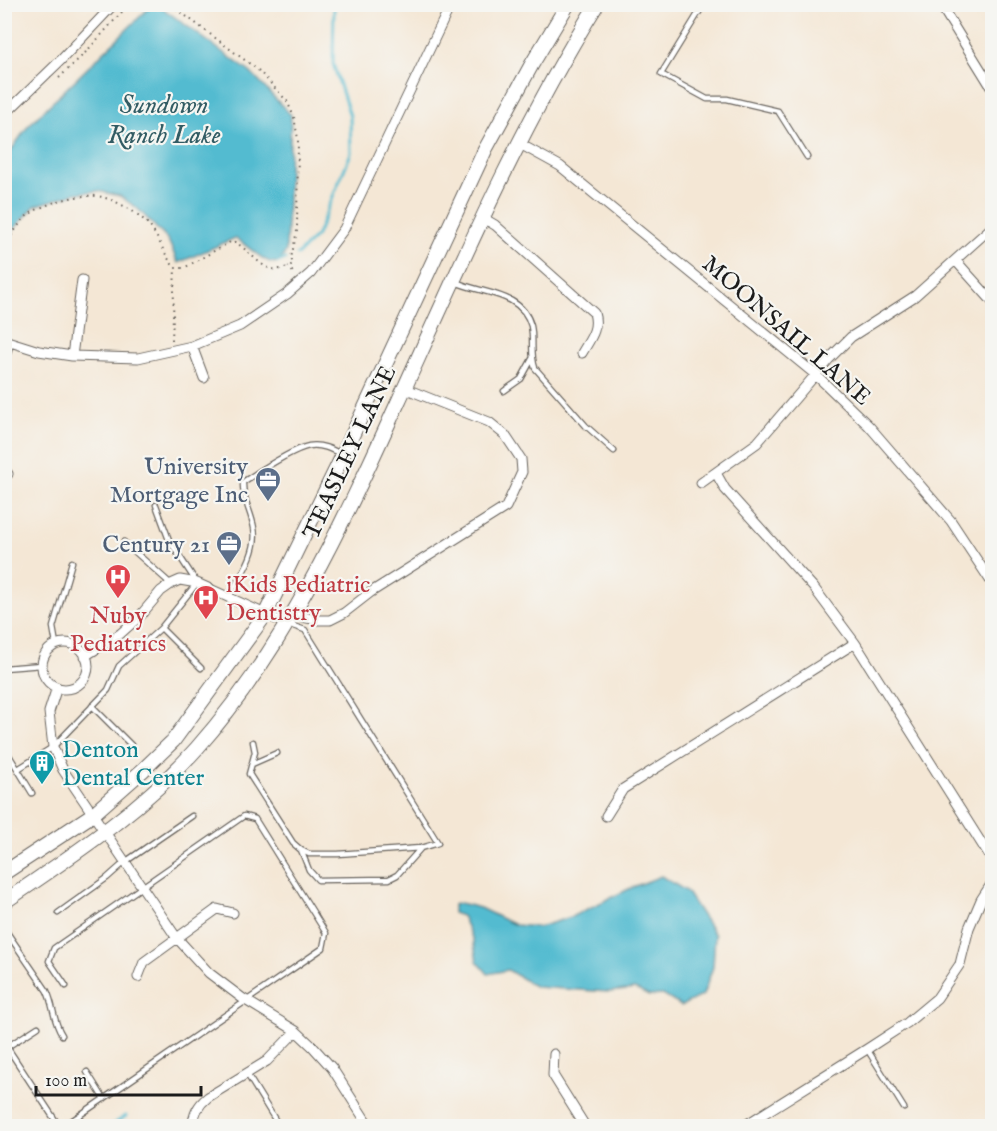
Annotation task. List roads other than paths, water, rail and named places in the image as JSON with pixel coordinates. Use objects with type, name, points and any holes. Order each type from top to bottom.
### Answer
[{"type":"main road","name":"TEASLEY LANE","points":[[4,873],[92,814],[173,741],[265,615],[343,455],[484,150],[568,4]]},
{"type":"main road","name":"TEASLEY LANE","points":[[4,902],[105,833],[155,791],[196,750],[257,671],[287,624],[344,521],[483,218],[520,144],[597,4]]},
{"type":"street","points":[[4,115],[62,60],[114,4]]},
{"type":"street","points":[[4,360],[7,341],[39,351],[72,356],[138,358],[192,346],[240,326],[287,294],[311,273],[344,229],[451,4]]},
{"type":"street","points":[[940,4],[993,88]]},
{"type":"street","name":"MOONSAIL LANE","points":[[520,144],[560,166],[816,375],[869,426],[923,486],[989,570],[993,583]]},
{"type":"street","points":[[483,218],[495,225],[594,313],[597,322],[594,334],[582,352]]},
{"type":"street","points":[[701,483],[757,443],[851,338],[915,296],[993,227]]},
{"type":"street","points":[[956,261],[993,301]]},
{"type":"street","points":[[72,356],[82,280]]},
{"type":"street","points":[[192,346],[204,378]]},
{"type":"street","points":[[295,610],[303,617],[330,620],[344,613],[370,592],[506,507],[522,472],[521,459],[505,435],[489,422],[404,388]]},
{"type":"street","points":[[716,473],[725,489],[814,588],[855,643],[993,860]]},
{"type":"street","points":[[86,656],[120,634],[140,616],[160,591],[180,580],[197,583],[287,624]]},
{"type":"street","points":[[606,816],[623,789],[855,643]]},
{"type":"street","points":[[56,644],[74,645],[86,656],[87,668],[80,683],[73,687],[57,687],[44,675],[43,657],[50,647],[56,644]]},
{"type":"street","points":[[57,687],[49,712],[53,747],[63,770],[176,938],[209,974],[296,1031],[324,1058],[369,1126]]},
{"type":"street","points":[[744,1126],[907,1023],[937,998],[960,964],[969,928],[981,900],[993,883]]},
{"type":"street","points":[[138,977],[144,962],[217,909],[233,914]]},
{"type":"street","points":[[193,1126],[193,1118],[200,1104],[277,1052],[296,1031]]},
{"type":"street","points":[[554,1054],[552,1075],[585,1126]]},
{"type":"lane","points":[[704,4],[662,74],[707,99],[727,99],[778,111],[807,157]]},
{"type":"lane","points":[[454,280],[470,287],[497,293],[515,304],[530,322],[532,359],[540,376],[586,426],[614,451]]},
{"type":"lane","points":[[504,391],[521,379],[532,359]]},
{"type":"lane","points":[[228,598],[248,562],[255,543],[255,528],[242,492],[243,482],[284,457],[309,446],[324,446],[343,455]]},
{"type":"lane","points":[[18,769],[53,747],[108,690],[119,666],[161,628],[197,583],[169,540],[156,505]]},
{"type":"lane","points":[[124,542],[171,584]]},
{"type":"lane","points":[[56,644],[53,627],[72,562]]},
{"type":"lane","points":[[254,742],[255,752],[249,774],[293,843],[301,850],[309,854],[338,854],[422,848],[438,843],[305,630],[287,624]]},
{"type":"lane","points":[[161,628],[201,668]]},
{"type":"lane","points":[[4,668],[42,665]]},
{"type":"lane","points":[[92,706],[132,746]]},
{"type":"lane","points":[[4,747],[32,793]]},
{"type":"lane","points":[[252,764],[277,753]]},
{"type":"lane","points":[[57,913],[192,816]]},
{"type":"lane","points":[[64,1126],[323,948],[326,933],[255,819],[244,816],[54,948],[49,961],[66,986]]},
{"type":"lane","points":[[301,850],[309,870],[318,880],[389,879],[397,875],[422,848]]},
{"type":"lane","points":[[4,928],[47,992],[52,1003],[55,1025],[62,1035]]},
{"type":"lane","points":[[38,1027],[6,1048],[59,1126]]},
{"type":"lane","points":[[867,1049],[904,1108]]},
{"type":"lane","points":[[87,1072],[104,1099]]},
{"type":"lane","points":[[247,1074],[279,1126]]},
{"type":"water","name":"Sundown Ranch Lake","points":[[152,5],[158,5],[250,72],[291,115],[286,251],[277,262],[273,263],[262,258],[235,238],[178,263],[168,240],[138,209],[120,196],[98,191],[76,193],[35,206],[5,239],[5,159],[28,126]]},
{"type":"water","points":[[661,876],[686,891],[715,935],[713,967],[703,995],[681,1006],[663,995],[649,996],[635,989],[609,992],[536,987],[508,970],[488,974],[477,961],[473,940],[462,916],[453,913],[453,905],[460,903],[480,908],[515,925],[539,927],[571,917]]},
{"type":"waterway","points":[[297,255],[317,235],[351,153],[350,116],[333,64],[334,4]]},
{"type":"waterway","points":[[278,262],[285,259]]},
{"type":"waterway","points":[[111,1126],[126,1116]]},
{"type":"place","name":"University Mortgage Inc","points":[[268,503]]},
{"type":"place","name":"Century 21","points":[[229,567]]},
{"type":"place","name":"Nuby Pediatrics","points":[[118,600]]},
{"type":"place","name":"iKids Pediatric Dentistry","points":[[206,621]]},
{"type":"place","name":"Denton Dental Center","points":[[42,786]]}]
